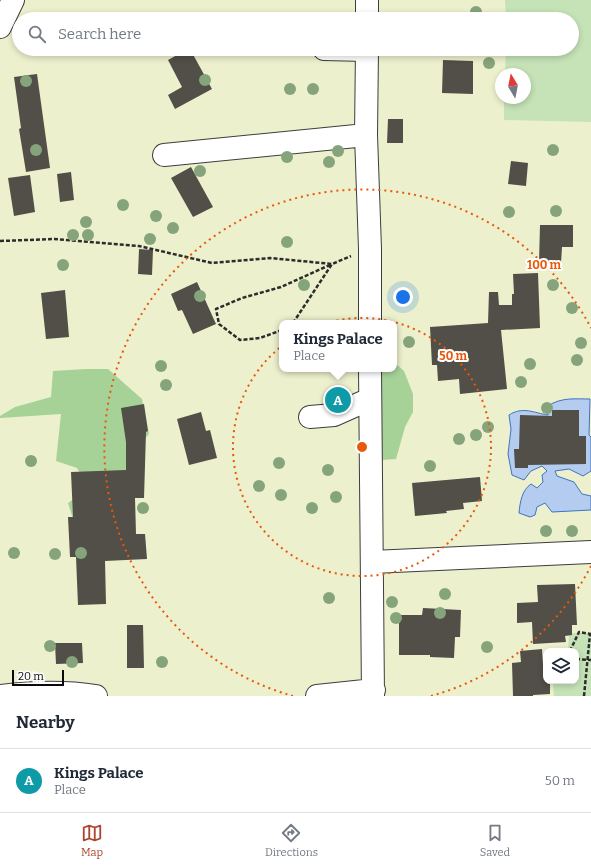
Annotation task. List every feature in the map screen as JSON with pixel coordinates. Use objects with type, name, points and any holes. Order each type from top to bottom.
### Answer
[{"type":"street","points":[[0,26],[13,0]]},
{"type":"street","points":[[367,0],[367,12]]},
{"type":"street","points":[[367,56],[366,135],[370,249],[370,320]]},
{"type":"street","points":[[164,155],[366,135]]},
{"type":"street","points":[[317,696],[374,693],[370,372]]},
{"type":"street","points":[[310,417],[334,415],[370,399]]},
{"type":"street","points":[[372,562],[591,552]]},
{"type":"street","points":[[0,696],[31,692],[73,692],[96,696]]},
{"type":"path","points":[[0,241],[54,239],[139,246],[212,263],[270,258],[332,264]]},
{"type":"path","points":[[279,331],[260,338],[240,340],[219,324],[216,309],[242,298],[281,287],[370,249]]},
{"type":"path","points":[[295,320],[332,264]]},
{"type":"path","points":[[571,648],[579,632],[590,634],[584,696]]},
{"type":"path","points":[[579,659],[591,660]]},
{"type":"green space","points":[[0,0],[591,0],[591,696],[0,696]]},
{"type":"green space","points":[[505,0],[591,0],[591,122],[504,120],[504,104],[531,104],[531,68],[505,68],[506,56],[579,56],[579,12],[506,12]]},
{"type":"green space","points":[[397,365],[404,371],[413,394],[413,412],[405,427],[396,459],[381,460],[363,372],[397,372]]},
{"type":"green space","points":[[108,369],[142,399],[149,434],[133,452],[117,491],[74,522],[68,503],[89,488],[77,468],[56,461],[61,414],[0,418],[0,416],[15,407],[51,397],[53,371]]},
{"type":"green space","points":[[569,633],[591,633],[591,696],[554,696],[553,684],[579,684],[579,648],[568,648]]},
{"type":"water","points":[[569,399],[590,399],[589,435],[591,437],[591,471],[583,476],[569,469],[555,471],[557,476],[574,482],[582,494],[591,496],[591,510],[552,512],[545,503],[537,507],[535,515],[530,517],[519,513],[525,490],[531,484],[537,488],[543,482],[542,475],[547,471],[542,466],[531,471],[524,480],[512,475],[508,454],[511,429],[509,415],[514,412],[528,411],[548,415],[548,406],[558,401]]},
{"type":"building","points":[[175,56],[194,56],[212,89],[175,109],[168,95],[182,87],[168,60]]},
{"type":"building","points":[[443,60],[473,61],[473,94],[442,93]]},
{"type":"building","points":[[37,74],[50,168],[26,172],[19,129],[21,128],[14,77]]},
{"type":"building","points":[[388,119],[403,119],[403,143],[387,143]]},
{"type":"building","points":[[511,161],[528,163],[526,186],[508,184]]},
{"type":"building","points":[[191,167],[213,207],[193,217],[171,178]]},
{"type":"building","points":[[71,172],[74,200],[60,202],[57,174]]},
{"type":"building","points":[[30,175],[35,212],[14,216],[8,178]]},
{"type":"building","points":[[540,225],[573,225],[573,247],[562,247],[561,263],[539,263]]},
{"type":"building","points":[[139,249],[153,250],[152,275],[138,274]]},
{"type":"building","points":[[538,273],[540,328],[501,330],[507,389],[460,394],[459,379],[438,381],[437,365],[432,365],[430,327],[488,323],[489,292],[498,292],[499,305],[512,305],[512,294],[514,294],[513,274]]},
{"type":"building","points":[[197,282],[216,324],[193,334],[182,310],[178,311],[171,294]]},
{"type":"building","points":[[65,290],[69,337],[46,339],[41,293]]},
{"type":"building","points":[[144,404],[148,431],[146,432],[144,498],[135,498],[136,534],[145,534],[147,559],[105,561],[106,604],[78,605],[76,557],[70,557],[68,517],[73,517],[71,472],[126,470],[126,442],[121,408]]},
{"type":"building","points":[[552,410],[579,410],[579,436],[586,436],[586,464],[528,465],[528,468],[515,468],[514,449],[519,449],[520,415],[552,416]]},
{"type":"building","points":[[201,412],[206,431],[210,430],[217,458],[189,465],[177,419]]},
{"type":"building","points":[[480,477],[482,501],[463,503],[464,509],[446,511],[447,513],[415,516],[412,483]]},
{"type":"building","points":[[575,584],[577,625],[572,625],[572,635],[565,636],[566,642],[533,644],[532,622],[517,623],[517,603],[538,602],[537,585]]},
{"type":"building","points":[[423,608],[461,610],[460,637],[455,637],[454,658],[430,657],[430,655],[399,655],[399,615],[422,615]]},
{"type":"building","points":[[127,625],[143,625],[144,668],[127,668]]},
{"type":"building","points":[[55,643],[82,643],[83,663],[56,664]]},
{"type":"building","points":[[542,649],[543,684],[550,684],[550,694],[513,696],[512,663],[521,662],[520,651]]},
{"type":"place","name":"Kings Palace","points":[[338,400]]}]
